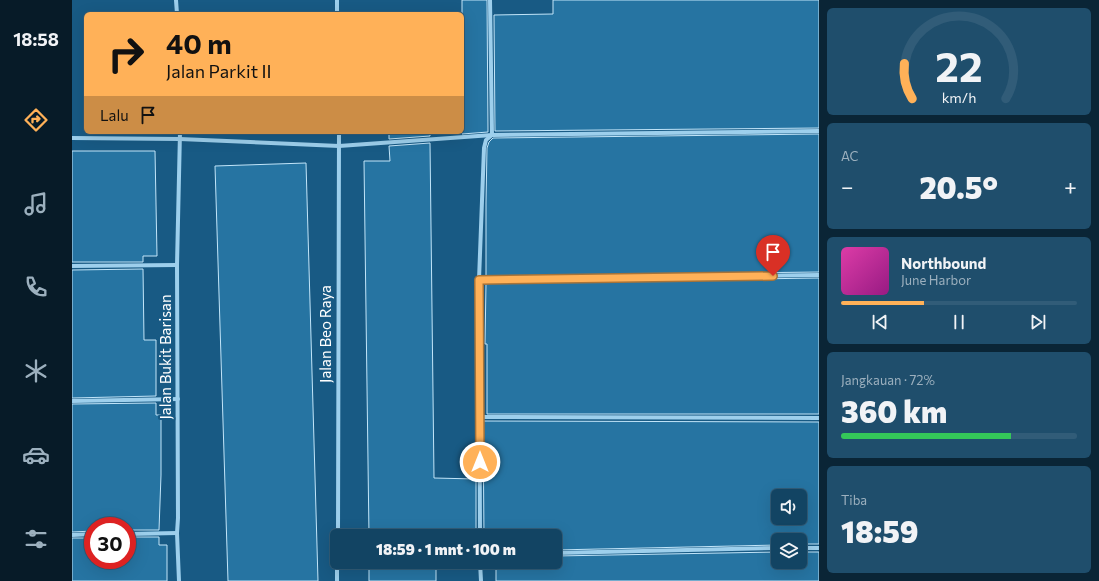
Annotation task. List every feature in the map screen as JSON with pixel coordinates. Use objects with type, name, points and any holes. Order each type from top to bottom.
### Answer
[{"type":"street","points":[[176,0],[177,12]]},
{"type":"street","points":[[337,0],[337,12]]},
{"type":"street","points":[[490,0],[492,135]]},
{"type":"street","points":[[72,138],[180,139],[339,146],[492,135],[819,131]]},
{"type":"street","name":"Jalan Bukit Barisan","points":[[179,581],[177,534],[177,266],[180,134]]},
{"type":"street","name":"Jalan Beo Raya","points":[[338,529],[339,134]]},
{"type":"street","points":[[480,529],[479,280],[484,148],[486,140],[492,135]]},
{"type":"street","points":[[72,266],[177,266]]},
{"type":"street","points":[[479,280],[819,275]]},
{"type":"street","points":[[72,401],[178,399]]},
{"type":"street","points":[[480,418],[819,418]]},
{"type":"street","points":[[72,534],[84,534]]},
{"type":"street","points":[[136,534],[177,534]]},
{"type":"street","points":[[562,553],[771,548]]},
{"type":"street","points":[[807,548],[819,548]]},
{"type":"street","points":[[337,569],[337,581]]},
{"type":"street","points":[[480,569],[480,581]]},
{"type":"building","points":[[462,0],[487,0],[488,132],[464,134],[464,12],[462,12]]},
{"type":"building","points":[[553,0],[819,0],[819,128],[495,131],[494,15],[553,14]]},
{"type":"building","points":[[389,134],[430,134],[430,136],[389,139]]},
{"type":"building","points":[[819,134],[819,272],[486,276],[487,148],[489,142],[493,138]]},
{"type":"building","points":[[430,143],[434,478],[476,479],[476,529],[369,529],[364,161],[390,161],[389,146]]},
{"type":"building","points":[[72,151],[155,151],[157,256],[143,256],[143,262],[72,262]]},
{"type":"building","points":[[306,163],[318,581],[228,581],[215,166]]},
{"type":"building","points":[[143,269],[144,340],[156,340],[156,396],[72,398],[72,270]]},
{"type":"building","points":[[819,278],[819,414],[487,414],[487,344],[485,344],[486,283]]},
{"type":"building","points":[[156,403],[156,415],[161,415],[159,530],[136,530],[136,517],[84,517],[84,531],[72,532],[72,404]]},
{"type":"building","points":[[483,421],[819,422],[819,544],[807,544],[807,533],[771,533],[771,545],[562,550],[562,529],[484,529]]},
{"type":"building","points":[[136,537],[159,537],[159,545],[167,545],[167,581],[72,581],[72,538],[84,538],[84,569],[136,569]]},
{"type":"building","points":[[771,552],[771,569],[807,569],[807,552],[819,552],[819,581],[496,581],[496,569],[562,569],[562,556]]},
{"type":"building","points":[[369,569],[436,569],[436,581],[369,581]]},
{"type":"route","points":[[480,462],[479,280],[773,276]]}]
